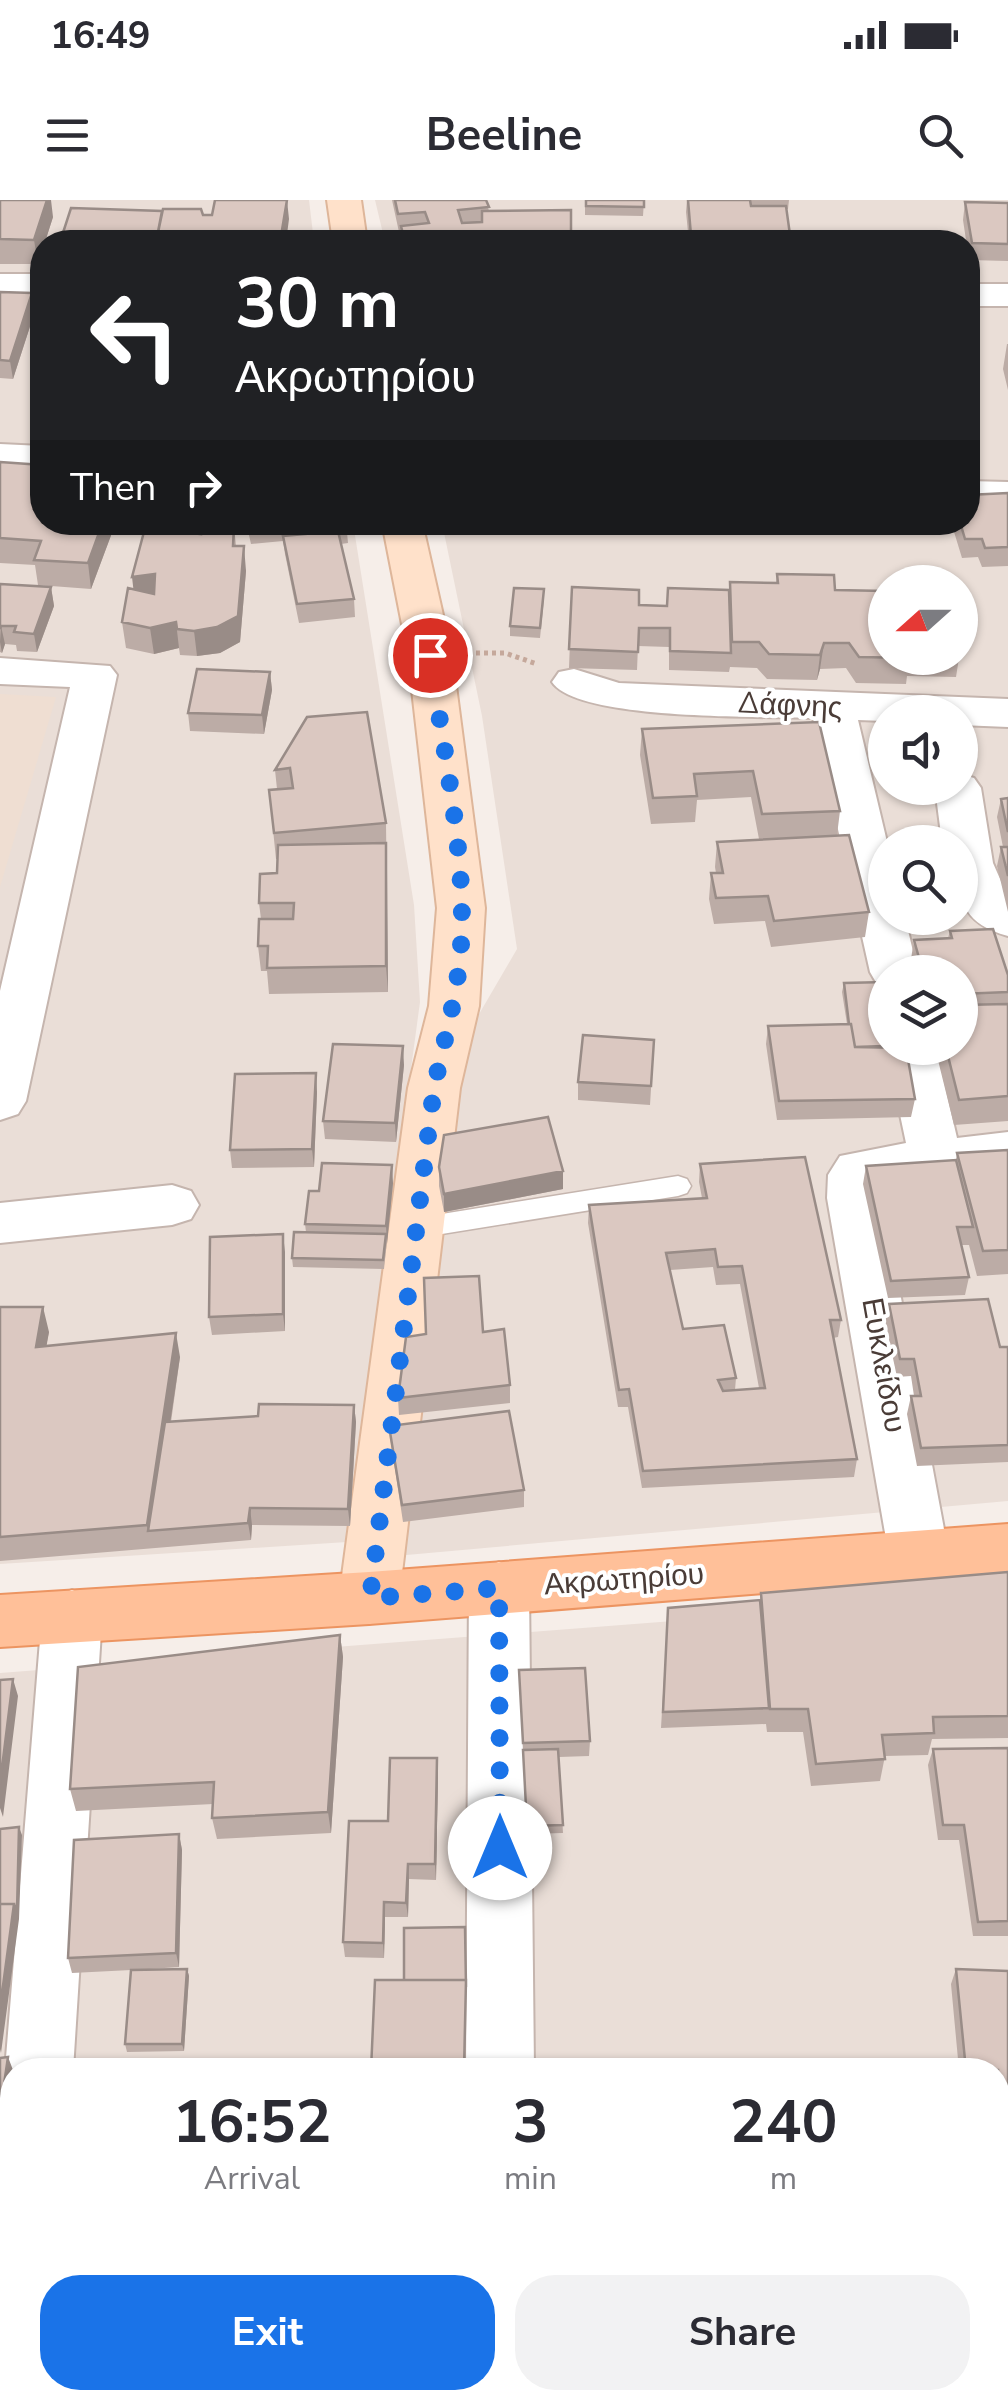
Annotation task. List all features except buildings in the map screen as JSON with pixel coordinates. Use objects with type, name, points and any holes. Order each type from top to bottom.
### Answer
[{"type":"main road","points":[[344,200],[348,230]]},
{"type":"main road","points":[[370,1598],[434,1088],[454,1006],[462,943],[457,861],[430,655],[405,535]]},
{"type":"main road","name":"Ακρωτηρίου","points":[[0,1620],[370,1598],[1008,1549]]},
{"type":"street","points":[[0,285],[30,286]]},
{"type":"street","points":[[980,295],[1008,295]]},
{"type":"street","points":[[0,456],[30,457]]},
{"type":"street","points":[[980,493],[1008,494]]},
{"type":"street","points":[[0,671],[95,675],[16,946],[0,1101]]},
{"type":"street","name":"Δάφνης","points":[[574,682],[614,696],[868,709]]},
{"type":"street","points":[[833,708],[890,955]]},
{"type":"street","name":"Δάφνης","points":[[978,713],[1008,713]]},
{"type":"street","points":[[961,805],[980,899],[994,915],[1008,920]]},
{"type":"street","points":[[915,1065],[936,1160],[1008,1151]]},
{"type":"street","name":"Ευκλείδου","points":[[919,1556],[854,1198],[854,1175],[859,1170],[936,1160]]},
{"type":"street","points":[[0,1222],[172,1205]]},
{"type":"street","points":[[499,1588],[500,2058]]},
{"type":"street","points":[[40,2058],[72,1616]]},
{"type":"lane","points":[[416,1228],[678,1186]]},
{"type":"path","points":[[430,655],[505,653],[574,682]]},
{"type":"shaded area","points":[[0,200],[309,200],[313,230],[30,230],[30,535],[355,535],[414,905],[420,1002],[347,1542],[0,1564]]},
{"type":"shaded area","points":[[375,200],[1008,200],[1008,1501],[384,1557],[454,1057],[517,949],[482,716],[444,535],[980,535],[980,230],[382,230]]},
{"type":"shaded area","points":[[0,694],[56,697],[0,887]]},
{"type":"shaded area","points":[[1008,1595],[1008,2058],[0,2058],[0,1673]]},
{"type":"route","points":[[430,655],[457,861],[462,943],[454,1006],[434,1088],[370,1598],[499,1588],[500,1848]]}]
